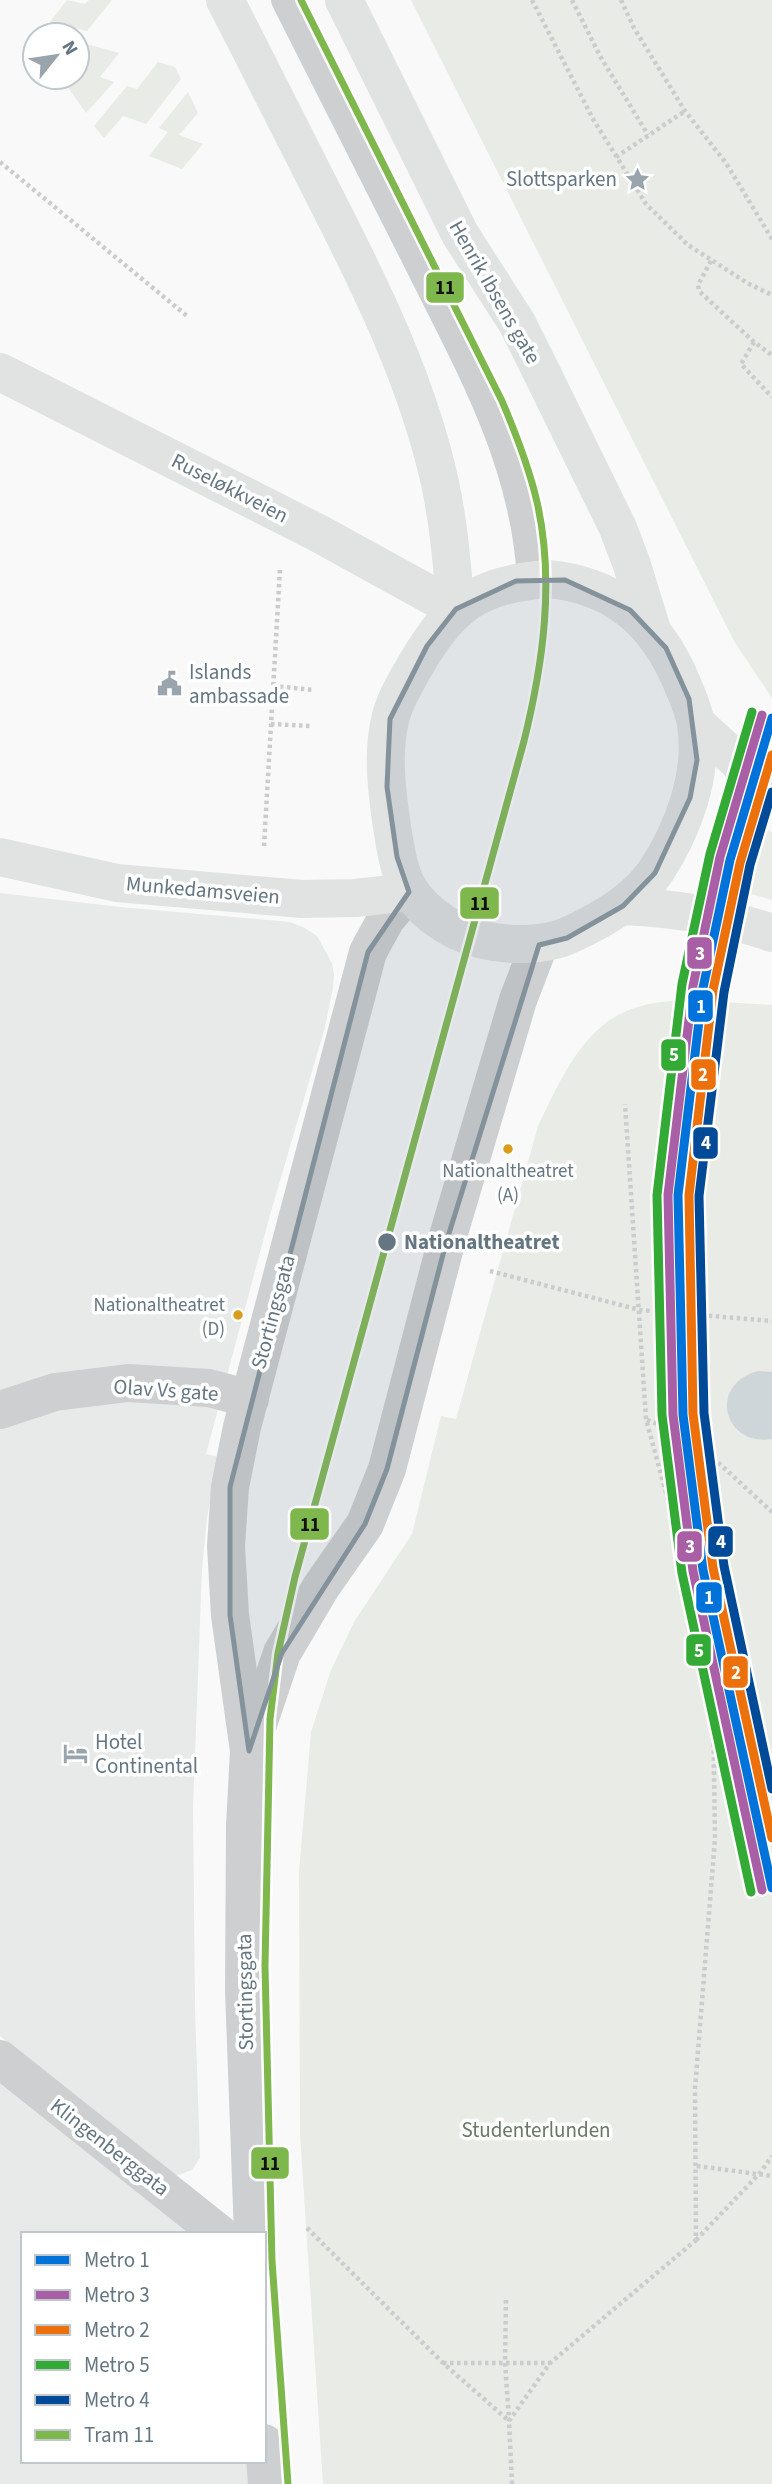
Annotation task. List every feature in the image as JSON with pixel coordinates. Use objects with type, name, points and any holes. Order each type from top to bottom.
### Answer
[{"type":"main road","points":[[225,0],[373,292],[406,374],[440,482],[456,609]]},
{"type":"main road","name":"Henrik Ibsens gate","points":[[344,0],[460,234],[517,323],[540,367],[618,528],[651,628]]},
{"type":"main road","name":"Ruseløkkveien","points":[[0,372],[318,533],[456,609]]},
{"type":"main road","points":[[531,580],[565,580],[589,586],[613,597],[651,628],[666,648],[677,671],[696,723],[697,760],[690,798],[677,831],[655,873],[623,906],[567,938],[539,945],[495,943],[443,925],[428,914],[409,892],[397,857],[387,787],[386,758],[390,719],[406,682],[427,646],[456,609],[497,586],[531,580]]},
{"type":"main road","points":[[696,723],[757,779],[772,789]]},
{"type":"main road","name":"Munkedamsveien","points":[[0,858],[129,884],[302,899],[356,898],[409,892]]},
{"type":"main road","points":[[623,906],[705,913],[772,933]]},
{"type":"street","name":"Stortingsgata","points":[[253,2232],[244,1990],[245,1826],[249,1751],[230,1615],[226,1546],[230,1487],[250,1399],[368,952],[386,919],[409,892]]},
{"type":"street","name":"Stortingsgata","points":[[249,1751],[282,1653],[321,1587],[365,1524],[387,1469],[446,1243],[518,1000],[539,945]]},
{"type":"street","name":"Olav Vs gate","points":[[0,1410],[55,1392],[128,1383],[209,1388],[250,1399]]},
{"type":"street","name":"Klingenberggata","points":[[0,2059],[217,2232]]},
{"type":"street","points":[[265,2463],[267,2484]]},
{"type":"lane","points":[[285,0],[466,359],[496,425],[520,497],[529,542],[531,580]]},
{"type":"path","points":[[532,0],[569,76],[631,182],[652,211],[673,232],[711,261],[772,295]]},
{"type":"path","points":[[572,0],[600,57],[648,135]]},
{"type":"path","points":[[621,0],[634,28],[685,111],[726,163],[772,239]]},
{"type":"path","points":[[616,157],[685,111]]},
{"type":"path","points":[[0,162],[187,316]]},
{"type":"path","points":[[711,261],[698,285],[699,291],[772,355]]},
{"type":"path","points":[[754,342],[741,364],[772,397]]},
{"type":"path","points":[[264,839],[281,564]]},
{"type":"path","points":[[273,686],[314,690]]},
{"type":"path","points":[[271,724],[311,726]]},
{"type":"path","points":[[625,1104],[646,1419],[701,1623],[713,1705],[715,1838],[695,2089],[696,2240]]},
{"type":"path","points":[[482,1269],[640,1310],[772,1321]]},
{"type":"path","points":[[646,1419],[681,1433],[711,1456],[772,1512]]},
{"type":"path","points":[[509,2421],[550,2362],[696,2240],[760,2173],[772,2156]]},
{"type":"path","points":[[697,2166],[772,2176]]},
{"type":"path","points":[[307,2228],[443,2363],[509,2421]]},
{"type":"path","points":[[506,2300],[505,2362],[512,2484]]},
{"type":"path","points":[[443,2363],[550,2362]]},
{"type":"highlighted area","points":[[565,580],[630,610],[666,648],[689,699],[697,760],[690,798],[655,873],[623,906],[567,938],[539,945],[446,1243],[387,1469],[365,1524],[282,1653],[249,1751],[230,1615],[230,1487],[368,952],[409,892],[397,857],[387,787],[390,719],[427,646],[456,609],[516,581]]},
{"type":"shaded area","points":[[0,893],[290,922],[317,936],[332,963],[334,975],[325,1027],[270,1215],[206,1454],[218,1457],[207,1518],[202,1569],[193,1807],[200,2158],[192,2170],[176,2176],[138,2150],[0,2036]]},
{"type":"shaded area","points":[[758,1371],[772,1372],[772,1439],[756,1439],[742,1434],[733,1425],[728,1413],[727,1401],[732,1389],[742,1378]]},
{"type":"shaded area","points":[[0,2059],[217,2232],[21,2232],[21,2463],[264,2463],[267,2484],[0,2484]]},
{"type":"green space","points":[[67,0],[85,4],[89,0],[112,0],[91,26],[91,21],[51,21]]},
{"type":"green space","name":"Slottsparken","points":[[411,0],[772,0],[772,698],[734,641]]},
{"type":"green space","points":[[91,45],[119,53],[100,77],[114,82],[86,113],[71,91],[91,91]]},
{"type":"green space","points":[[158,62],[175,67],[181,79],[146,124],[123,116],[104,138],[94,126],[127,86],[137,89]]},
{"type":"green space","points":[[188,92],[198,113],[179,135],[203,144],[182,169],[149,156],[168,132],[159,128]]},
{"type":"green space","points":[[729,813],[772,832],[772,900],[704,878],[724,818]]},
{"type":"green space","name":"Studenterlunden","points":[[687,1000],[772,1005],[772,2484],[323,2484],[300,2134],[299,1872],[311,1732],[331,1670],[354,1622],[412,1534],[441,1416],[456,1419],[538,1126],[554,1094],[583,1046],[608,1021],[639,1006]]},
{"type":"metro line","name":"5","points":[[751,1892],[682,1573],[662,1415],[657,1195],[682,984],[710,854],[752,712]]},
{"type":"metro line","name":"3","points":[[762,715],[720,857],[693,986],[668,1195],[673,1415],[693,1571],[762,1890]]},
{"type":"metro line","name":"1","points":[[772,718],[730,860],[703,988],[678,1195],[683,1415],[703,1570],[772,1888]]},
{"type":"metro line","name":"2","points":[[772,755],[740,863],[713,990],[689,1195],[693,1414],[713,1568],[772,1838]]},
{"type":"metro line","name":"4","points":[[772,792],[750,865],[724,992],[699,1196],[704,1413],[724,1566],[772,1789]]},
{"type":"tram line","name":"11","points":[[288,2484],[272,2261],[265,1966],[270,1719],[278,1653],[295,1577],[524,741],[537,682],[546,592],[537,502],[507,413],[301,0]]},
{"type":"place","name":"Slottsparken","points":[[637,179]]},
{"type":"place","name":"Islands ambassade","points":[[169,684]]},
{"type":"place","name":"Nationaltheatret (A)","points":[[508,1149]]},
{"type":"place","name":"Nationaltheatret","points":[[387,1242]]},
{"type":"place","name":"Nationaltheatret (D)","points":[[238,1315]]},
{"type":"place","name":"Hotel Continental","points":[[75,1754]]}]
